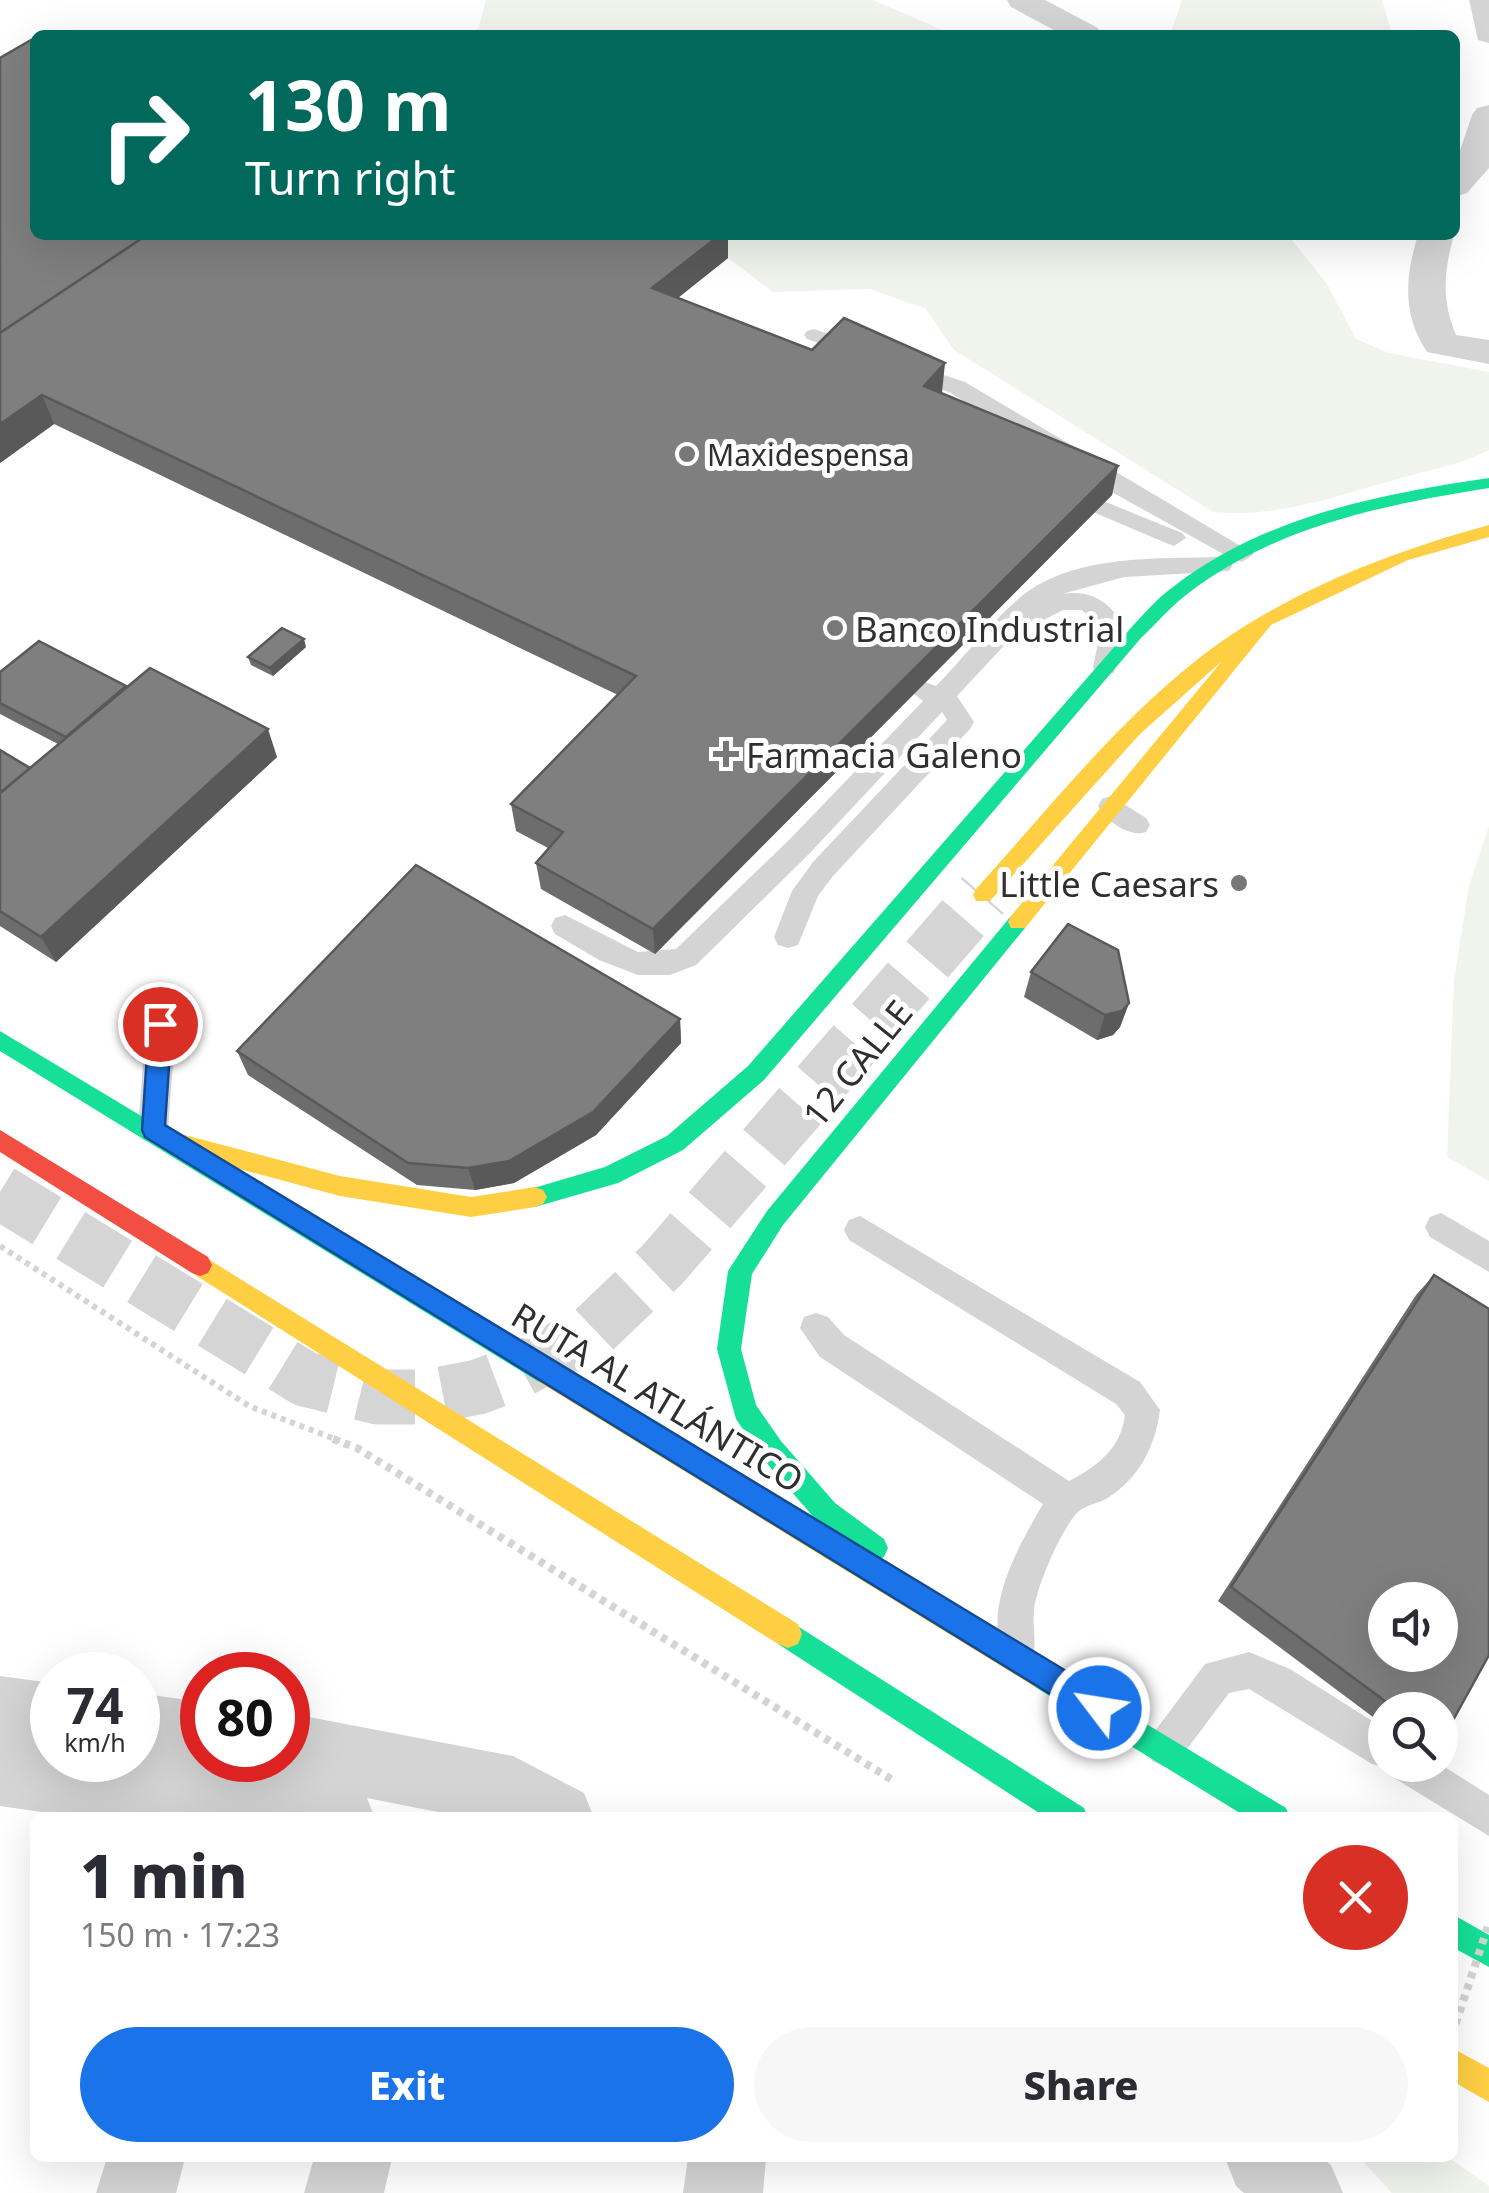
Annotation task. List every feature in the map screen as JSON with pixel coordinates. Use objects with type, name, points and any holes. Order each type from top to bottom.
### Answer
[{"type":"main road","name":"12 CALLE","points":[[164,1136],[340,1186],[470,1207],[543,1196],[610,1176],[675,1143],[756,1073],[1104,670],[1181,590],[1286,534],[1396,500],[1489,483]]},
{"type":"main road","name":"12 CALLE","points":[[1099,1708],[826,1512],[772,1450],[745,1410],[729,1349],[740,1271],[775,1218],[1266,621],[1338,581],[1454,538],[1489,531]]},
{"type":"main road","points":[[1365,549],[1403,539],[1454,538]]},
{"type":"main road","points":[[983,894],[1134,729],[1199,668],[1266,621]]},
{"type":"main road","name":"RUTA AL ATLÁNTICO","points":[[0,1040],[164,1136],[1266,1812]]},
{"type":"main road","points":[[0,1140],[783,1630],[1065,1812]]},
{"type":"main road","points":[[1458,1933],[1489,1952]]},
{"type":"main road","points":[[1458,2066],[1489,2086]]},
{"type":"street","points":[[1022,0],[1078,30]]},
{"type":"street","points":[[1484,0],[1489,33]]},
{"type":"street","points":[[1460,180],[1473,166],[1489,115]]},
{"type":"street","points":[[1435,240],[1422,288],[1441,344],[1489,352]]},
{"type":"street","points":[[0,1710],[30,1713]]},
{"type":"street","points":[[310,1755],[448,1799],[512,1792],[548,1812]]},
{"type":"street","points":[[0,1771],[250,1793],[318,1812]]},
{"type":"street","points":[[136,2193],[145,2162]]},
{"type":"street","points":[[344,2193],[352,2162]]},
{"type":"street","points":[[722,2193],[726,2162]]},
{"type":"street","points":[[1268,2162],[1303,2193]]},
{"type":"lane","points":[[814,335],[956,387],[1118,486],[1234,564]]},
{"type":"lane","points":[[1100,507],[1234,564]]},
{"type":"lane","points":[[565,926],[627,962],[649,968],[668,966],[686,956],[799,848],[931,694],[1034,599],[1057,584],[1114,570],[1234,564]]},
{"type":"lane","points":[[788,937],[806,892],[823,869],[961,722],[992,659],[1046,606],[1080,600],[1100,607],[1108,617],[1113,641],[1104,670]]},
{"type":"lane","points":[[931,694],[956,708],[961,722]]},
{"type":"lane","points":[[1111,806],[1137,824]]},
{"type":"lane","points":[[160,1024],[164,1136]]},
{"type":"lane","points":[[1442,1227],[1489,1258]]},
{"type":"lane","points":[[860,1230],[1128,1393],[1143,1410],[1142,1430],[1118,1471],[1058,1513],[1013,1606],[1018,1650]]},
{"type":"lane","points":[[816,1328],[832,1346],[1058,1513]]},
{"type":"lane","points":[[1165,1748],[1218,1677],[1249,1670],[1277,1682],[1368,1740]]},
{"type":"lane","points":[[1434,1782],[1489,1817]]},
{"type":"path","points":[[0,1246],[249,1406],[358,1448],[902,1786]]},
{"type":"path","points":[[1458,2017],[1489,1923]]},
{"type":"shaded area","points":[[486,0],[873,0],[942,30],[475,30]]},
{"type":"shaded area","points":[[1182,0],[1382,0],[1391,30],[1172,30]]},
{"type":"shaded area","points":[[664,240],[1292,240],[1327,284],[1356,339],[1389,353],[1489,372],[1489,450],[1454,464],[1304,505],[1259,512],[1213,512],[954,350],[926,309],[870,289],[773,292],[728,258]]},
{"type":"shaded area","points":[[1489,826],[1489,1181],[1447,1157],[1454,980],[1469,886]]},
{"type":"shaded area","points":[[1364,2162],[1455,2162],[1489,2186],[1489,2193],[1392,2193]]},
{"type":"building","points":[[30,41],[30,240],[140,240],[0,333],[0,58]]},
{"type":"building","points":[[140,240],[714,240],[652,288],[812,350],[844,318],[945,363],[924,386],[1118,466],[653,929],[536,863],[563,832],[511,804],[636,676],[42,395],[0,424],[0,333]]},
{"type":"building","points":[[282,628],[304,639],[270,668],[248,657]]},
{"type":"building","points":[[39,641],[126,686],[66,737],[0,703],[0,672]]},
{"type":"building","points":[[150,668],[268,729],[41,937],[0,911],[0,793]]},
{"type":"building","points":[[0,750],[30,768],[0,793]]},
{"type":"building","points":[[416,865],[680,1019],[593,1112],[509,1161],[468,1168],[408,1163],[237,1051]]},
{"type":"building","points":[[1068,924],[1118,950],[1129,1003],[1122,1011],[1105,1015],[1031,972]]},
{"type":"building","points":[[1434,1275],[1489,1309],[1489,1655],[1458,1711],[1458,1692],[1373,1692],[1231,1587]]},
{"type":"tunnel","points":[[0,1192],[305,1379],[378,1397],[426,1397],[478,1387],[515,1373],[594,1330],[662,1265],[983,895]]},
{"type":"traffic: fast","points":[[535,1197],[610,1176],[675,1143],[756,1073],[1135,634],[1179,591],[1248,548],[1326,517],[1489,483]]},
{"type":"traffic: fast","points":[[875,1548],[826,1512],[772,1450],[745,1410],[729,1349],[740,1271],[775,1218],[1018,922]]},
{"type":"traffic: fast","points":[[0,1040],[548,1374]]},
{"type":"traffic: fast","points":[[788,1634],[1065,1812]]},
{"type":"traffic: fast","points":[[1045,1677],[1266,1812]]},
{"type":"traffic: fast","points":[[1458,1933],[1489,1952]]},
{"type":"traffic: slow","points":[[1018,922],[1265,621],[1402,556],[1489,531]]},
{"type":"traffic: slow","points":[[983,895],[1133,729],[1199,668],[1265,621]]},
{"type":"traffic: slow","points":[[177,1143],[340,1186],[471,1207],[535,1197]]},
{"type":"traffic: slow","points":[[200,1265],[788,1634]]},
{"type":"traffic: slow","points":[[548,1374],[1045,1677]]},
{"type":"traffic: slow","points":[[1458,2067],[1489,2086]]},
{"type":"traffic: jam","points":[[0,1140],[200,1265]]},
{"type":"place","name":"Maxidespensa","points":[[687,454]]},
{"type":"place","name":"Banco Industrial","points":[[835,628]]},
{"type":"place","name":"Farmacia Galeno","points":[[726,754]]},
{"type":"place","name":"Little Caesars","points":[[1239,883]]},
{"type":"route","points":[[160,1024],[153,1130],[1099,1708]]}]
